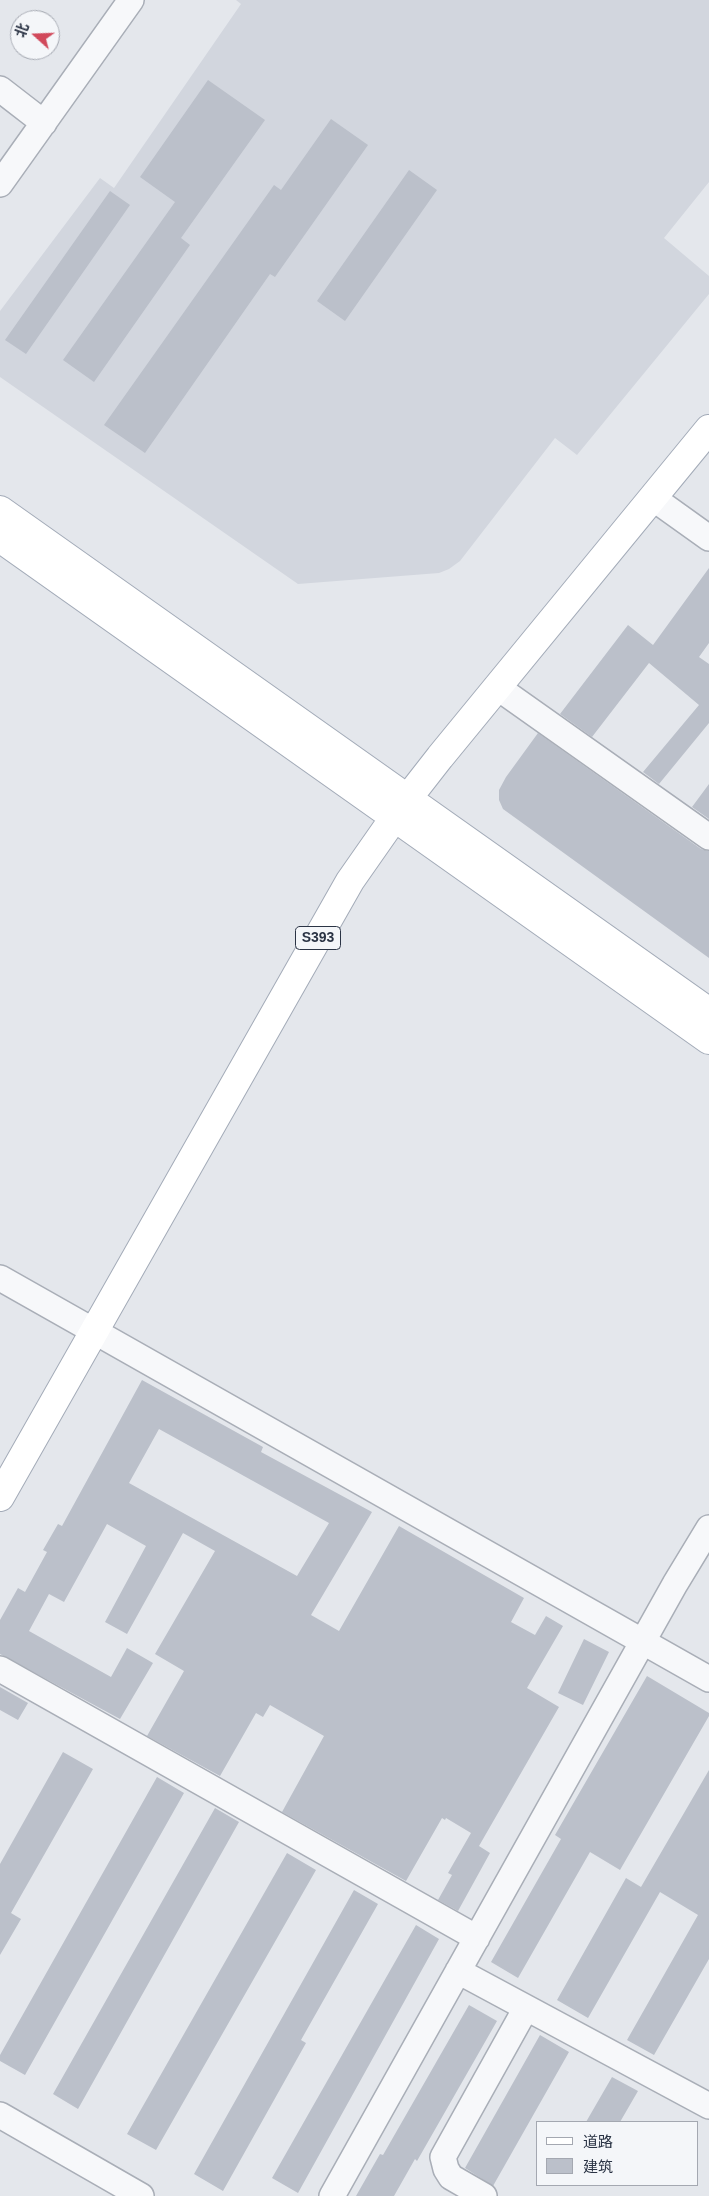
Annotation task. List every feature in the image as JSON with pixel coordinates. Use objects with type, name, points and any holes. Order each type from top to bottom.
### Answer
[{"type":"main road","name":"S393","points":[[0,1497],[350,881],[401,808],[497,687],[709,429]]},
{"type":"main road","points":[[0,510],[709,1040]]},
{"type":"main road","points":[[0,538],[401,808],[709,1012]]},
{"type":"street","points":[[0,184],[132,0]]},
{"type":"street","points":[[0,89],[44,123]]},
{"type":"street","points":[[653,498],[709,538]]},
{"type":"street","points":[[497,687],[709,837]]},
{"type":"street","points":[[0,1278],[709,1679]]},
{"type":"street","points":[[332,2196],[643,1641],[709,1528]]},
{"type":"street","points":[[0,1669],[477,1938]]},
{"type":"street","points":[[458,1971],[709,2106]]},
{"type":"street","points":[[484,2196],[451,2177],[446,2169],[443,2157],[526,2008]]},
{"type":"street","points":[[0,2115],[141,2196]]},
{"type":"shaded area","points":[[236,0],[709,0],[709,182],[664,238],[709,276],[709,294],[577,455],[555,438],[460,561],[439,573],[298,584],[0,377],[0,311],[100,178],[114,188],[241,4]]},
{"type":"building","points":[[208,80],[265,120],[181,238],[190,245],[94,382],[63,360],[175,202],[140,177]]},
{"type":"building","points":[[331,119],[368,145],[275,277],[270,274],[145,453],[104,425],[274,185],[281,190]]},
{"type":"building","points":[[409,170],[437,190],[345,321],[317,301]]},
{"type":"building","points":[[110,191],[130,205],[26,354],[5,340]]},
{"type":"building","points":[[709,568],[709,643],[699,657],[709,664],[709,723],[659,784],[643,772],[699,705],[649,663],[592,737],[560,714],[628,625],[653,645]]},
{"type":"building","points":[[538,733],[701,849],[709,851],[709,958],[503,809],[499,800],[499,790],[506,777]]},
{"type":"building","points":[[709,784],[709,819],[692,807]]},
{"type":"building","points":[[142,1380],[263,1447],[261,1452],[372,1512],[311,1615],[339,1631],[399,1526],[524,1598],[511,1622],[535,1635],[546,1616],[563,1626],[527,1688],[559,1707],[479,1846],[490,1853],[458,1911],[438,1900],[452,1875],[448,1873],[471,1833],[446,1818],[445,1820],[442,1818],[406,1881],[282,1812],[324,1736],[270,1705],[263,1717],[256,1713],[220,1776],[147,1736],[184,1671],[155,1654],[215,1551],[183,1533],[127,1634],[105,1622],[146,1546],[107,1524],[64,1602],[49,1594],[29,1631],[111,1677],[127,1648],[153,1663],[120,1719],[0,1654],[0,1620],[18,1588],[25,1592],[47,1552],[43,1550],[58,1524],[62,1526]],"holes":[[[159,1429],[329,1523],[297,1576],[129,1483]]]},
{"type":"building","points":[[584,1639],[609,1652],[583,1705],[558,1693]]},
{"type":"building","points":[[647,1676],[709,1713],[709,1716],[620,1870],[590,1852],[518,1978],[491,1962],[561,1839],[555,1835]]},
{"type":"building","points":[[0,1687],[28,1703],[18,1720],[0,1710]]},
{"type":"building","points":[[63,1752],[93,1769],[11,1913],[21,1919],[0,1955],[0,1864]]},
{"type":"building","points":[[709,1770],[709,1959],[654,2055],[627,2040],[698,1915],[660,1892],[588,2018],[557,2000],[626,1878],[641,1887]]},
{"type":"building","points":[[157,1777],[184,1793],[25,2075],[0,2061],[0,2055]]},
{"type":"building","points":[[215,1808],[239,1822],[78,2109],[53,2094]]},
{"type":"building","points":[[287,1853],[316,1870],[156,2150],[127,2134]]},
{"type":"building","points":[[354,1890],[378,1904],[301,2040],[306,2043],[223,2191],[194,2174]]},
{"type":"building","points":[[416,1925],[439,1939],[298,2193],[272,2178]]},
{"type":"building","points":[[469,2005],[497,2021],[417,2161],[415,2159],[394,2196],[356,2196],[380,2154],[383,2155]]},
{"type":"building","points":[[540,2035],[569,2052],[493,2186],[465,2168]]},
{"type":"building","points":[[612,2077],[638,2091],[621,2121],[587,2121]]}]
